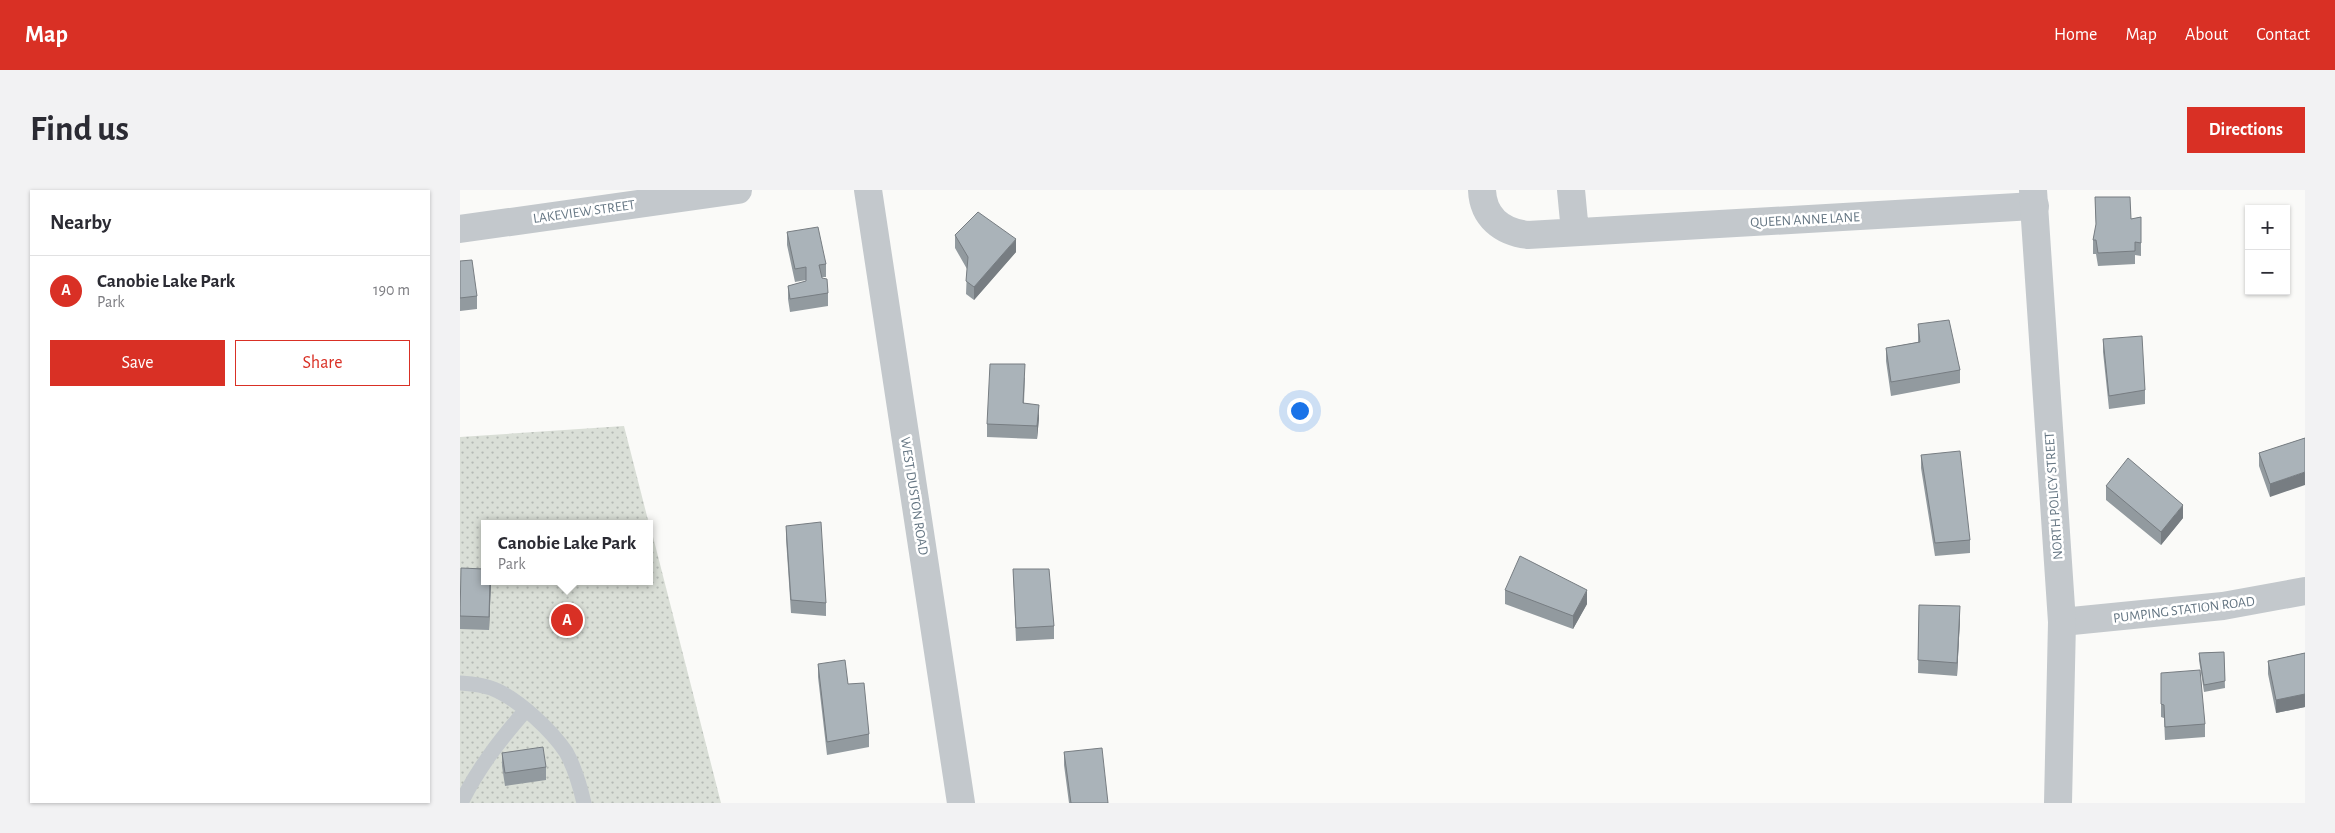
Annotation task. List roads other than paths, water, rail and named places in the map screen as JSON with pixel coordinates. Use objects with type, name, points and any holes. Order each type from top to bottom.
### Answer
[{"type":"street","name":"LAKEVIEW STREET","points":[[460,229],[738,190]]},
{"type":"street","name":"WEST DUSTON ROAD","points":[[868,190],[961,803]]},
{"type":"street","name":"QUEEN ANNE LANE","points":[[1482,190],[1482,200],[1488,214],[1499,226],[1513,233],[1528,235],[2034,198]]},
{"type":"street","points":[[1571,190],[1575,232]]},
{"type":"street","name":"NORTH POLICY STREET","points":[[2034,198],[2062,622],[2058,803]]},
{"type":"street","name":"PUMPING STATION ROAD","points":[[2062,622],[2223,606],[2305,590]]},
{"type":"lane","points":[[460,683],[478,685],[498,691],[551,733],[566,753],[577,777],[584,803]]},
{"type":"lane","points":[[462,803],[472,780],[488,755],[525,711]]},
{"type":"place","name":"Canobie Lake Park","points":[[567,620]]}]
